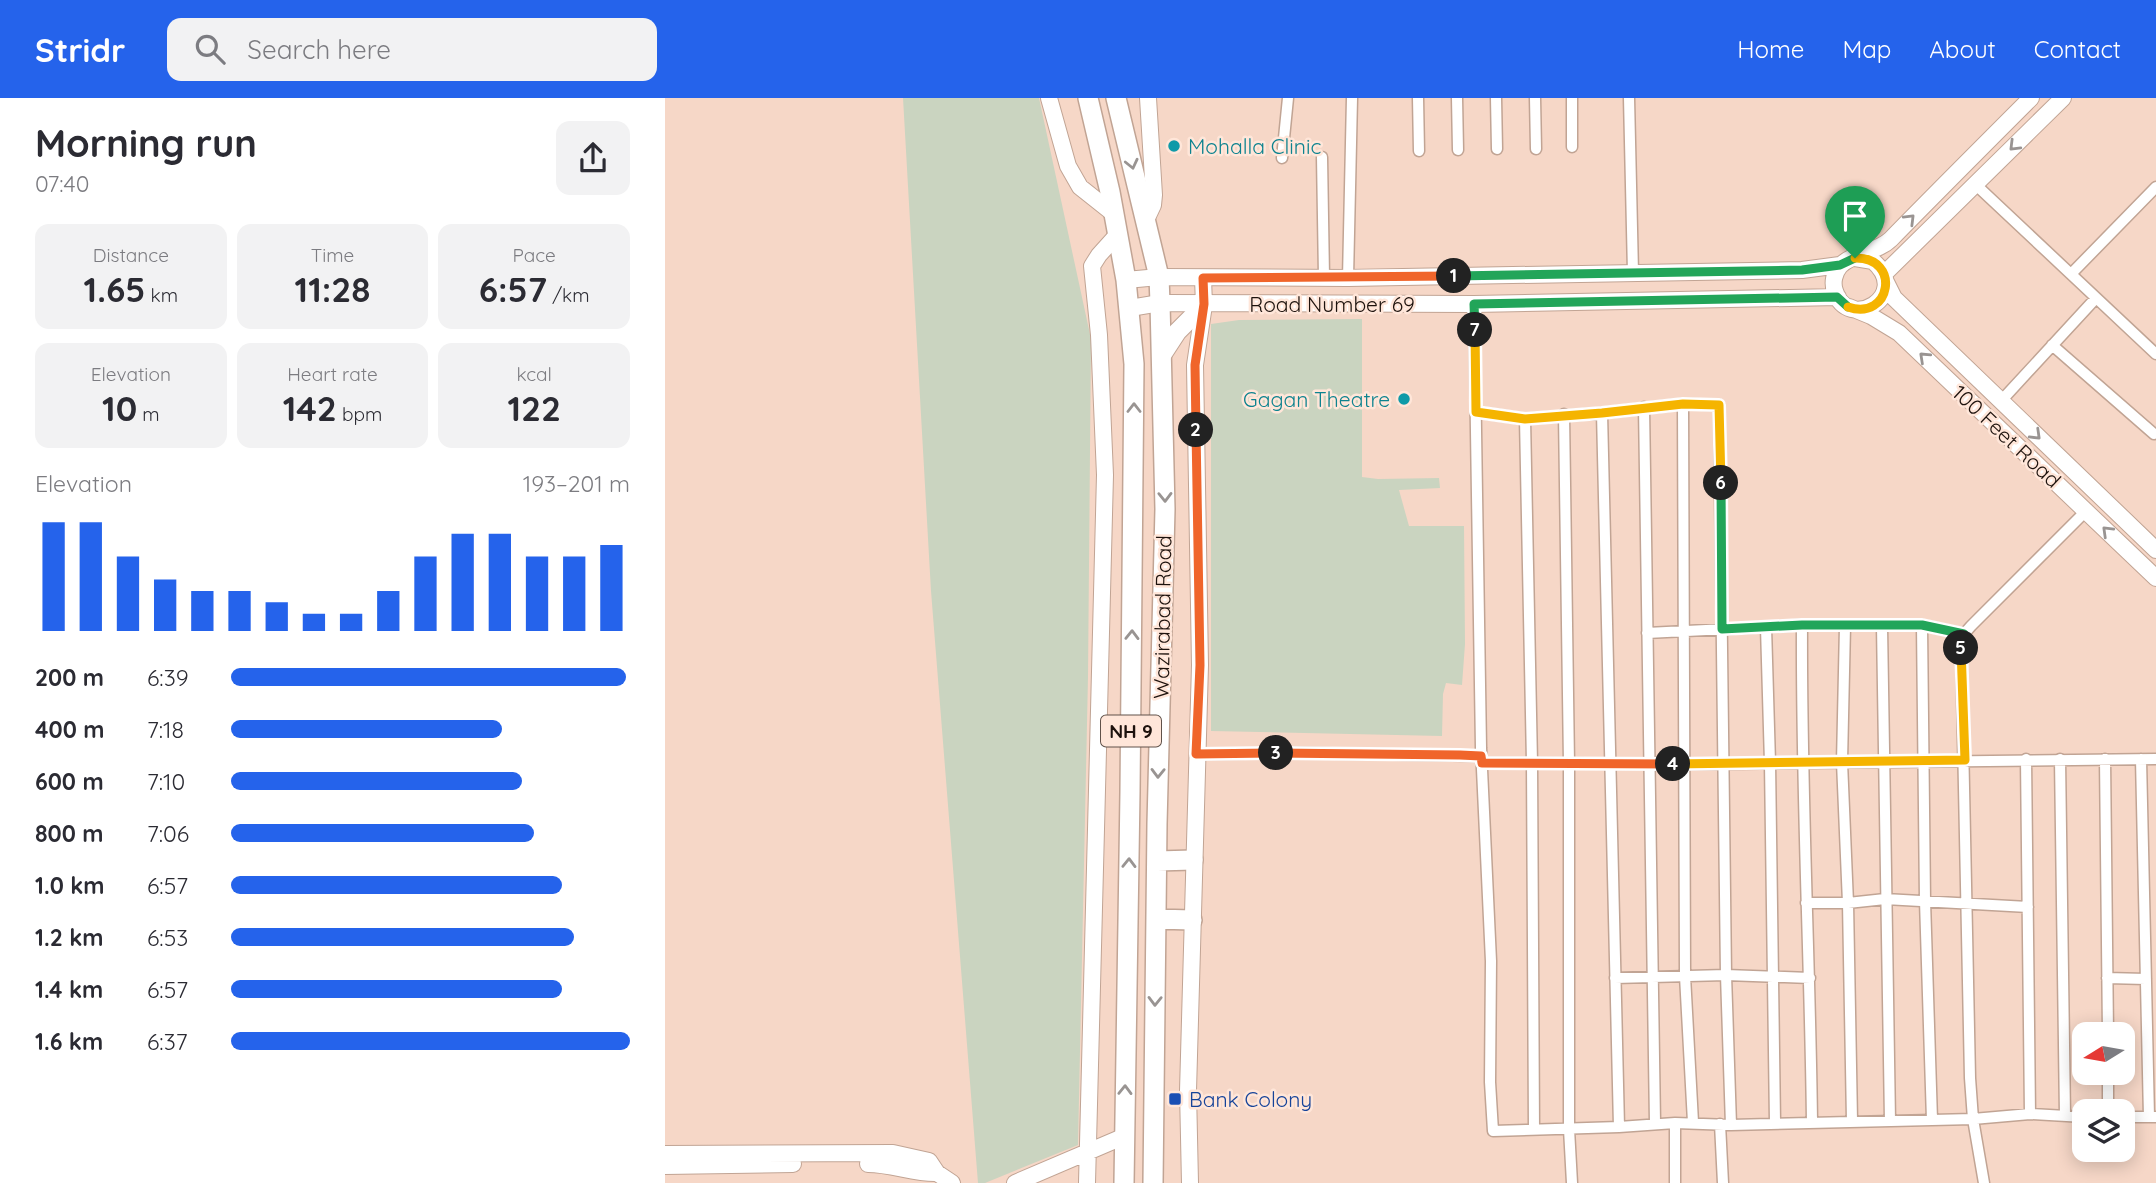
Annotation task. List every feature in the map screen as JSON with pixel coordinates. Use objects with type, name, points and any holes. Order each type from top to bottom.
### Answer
[{"type":"highway","name":"Wazirabad Road","points":[[1088,98],[1126,280],[1133,364],[1124,1183]]},
{"type":"highway","name":"Wazirabad Road","points":[[1116,98],[1159,276],[1162,355],[1165,509],[1153,1183]]},
{"type":"highway","points":[[1157,861],[1193,860]]},
{"type":"highway","points":[[1156,919],[1192,920]]},
{"type":"main road","points":[[1049,98],[1069,166],[1080,187],[1114,214]]},
{"type":"main road","points":[[1145,222],[1153,205],[1154,195],[1148,98]]},
{"type":"main road","name":"Road Number 69","points":[[1126,280],[1159,276],[1348,278],[1802,270],[1848,262],[1883,246],[2031,98]]},
{"type":"main road","points":[[1885,278],[1975,184],[2063,98]]},
{"type":"main road","points":[[1087,1183],[1105,475],[1099,335],[1092,266],[1117,235]]},
{"type":"main road","points":[[1873,261],[1885,278],[1885,290],[1877,303],[1863,310],[1843,302],[1834,281],[1848,262],[1873,261]]},
{"type":"main road","points":[[1190,1183],[1188,1091],[1200,665],[1195,365],[1204,304],[1203,278]]},
{"type":"main road","name":"100 Feet Road","points":[[1885,278],[1895,298],[2156,550]]},
{"type":"main road","name":"Road Number 69","points":[[1129,308],[1160,303],[1843,302]]},
{"type":"main road","name":"100 Feet Road","points":[[1843,302],[1899,333],[2156,578]]},
{"type":"main road","points":[[1162,355],[1177,332],[1204,304]]},
{"type":"main road","points":[[1015,1183],[1125,1136]]},
{"type":"main road","points":[[665,1154],[893,1153],[929,1161],[937,1173],[952,1183]]},
{"type":"main road","points":[[665,1166],[888,1164],[924,1174],[937,1173]]},
{"type":"street","points":[[1282,158],[1287,98]]},
{"type":"street","points":[[1348,278],[1352,98]]},
{"type":"street","points":[[1418,98],[1419,151]]},
{"type":"street","points":[[1457,98],[1458,150]]},
{"type":"street","points":[[1496,98],[1497,149]]},
{"type":"street","points":[[1535,98],[1536,149]]},
{"type":"street","points":[[1572,98],[1572,147]]},
{"type":"street","points":[[1629,98],[1633,273]]},
{"type":"street","points":[[1322,157],[1324,277]]},
{"type":"street","points":[[1975,184],[2156,354]]},
{"type":"street","points":[[2071,275],[2156,187]]},
{"type":"street","points":[[2001,401],[2097,298]]},
{"type":"street","points":[[1474,304],[1481,760],[1491,961],[1490,1082],[1493,1131],[1693,1122],[1726,1124],[1890,1121],[1973,1119],[2031,1114],[2072,1116]]},
{"type":"street","points":[[2052,345],[2154,434]]},
{"type":"street","points":[[1476,412],[1525,419],[1683,404],[1719,405],[1726,975],[1726,1124],[1723,1183]]},
{"type":"street","points":[[1683,404],[1685,976],[1693,1122]]},
{"type":"street","points":[[1644,407],[1655,1123]]},
{"type":"street","points":[[1602,413],[1619,1127]]},
{"type":"street","points":[[1564,414],[1570,764],[1569,1129],[1572,1183]]},
{"type":"street","points":[[1525,419],[1532,764],[1534,1129]]},
{"type":"street","points":[[1984,1183],[1973,1119],[1961,654],[1964,634],[2087,511]]},
{"type":"street","points":[[1647,633],[1802,625],[1922,625],[1964,634]]},
{"type":"street","points":[[1802,625],[1801,762],[1810,978],[1812,1122]]},
{"type":"street","points":[[1922,625],[1925,901],[1932,1120]]},
{"type":"street","points":[[1845,626],[1842,762],[1848,903],[1851,1121]]},
{"type":"street","points":[[1882,626],[1890,1121]]},
{"type":"street","points":[[1766,627],[1775,1123]]},
{"type":"street","points":[[1196,754],[1304,753],[1532,764],[2156,759]]},
{"type":"street","points":[[2141,758],[2152,1117]]},
{"type":"street","points":[[2026,759],[2031,1114]]},
{"type":"street","points":[[2060,759],[2065,1116]]},
{"type":"street","points":[[2105,759],[2108,1022]]},
{"type":"street","points":[[1806,903],[1885,900],[2028,906]]},
{"type":"street","points":[[1615,978],[1726,975],[1810,978]]},
{"type":"street","points":[[2107,978],[2146,979]]},
{"type":"street","points":[[1675,1123],[1675,1183]]},
{"type":"green space","points":[[903,98],[1039,98],[1091,339],[1088,677],[1078,1145],[985,1183],[978,1183],[931,591]]},
{"type":"green space","points":[[1362,319],[1362,477],[1439,478],[1440,488],[1399,490],[1409,526],[1464,526],[1465,644],[1462,685],[1446,683],[1443,694],[1442,736],[1211,731],[1211,324],[1239,320]]},
{"type":"place","name":"Mohalla Clinic","points":[[1174,146]]},
{"type":"place","name":"Gagan Theatre","points":[[1404,399]]},
{"type":"place","name":"Bank Colony","points":[[1175,1099]]},
{"type":"route","points":[[1864,257],[1873,261],[1880,267],[1886,282],[1882,297],[1877,303],[1863,310],[1849,307],[1837,297],[1474,304],[1476,412],[1525,419],[1683,404],[1719,405],[1722,629],[1802,625],[1922,625],[1964,634],[1961,654],[1965,760],[1724,764],[1482,763],[1481,756],[1460,755],[1196,754],[1200,665],[1195,365],[1204,304],[1203,278],[1802,270],[1840,265],[1855,258],[1864,257]]}]
